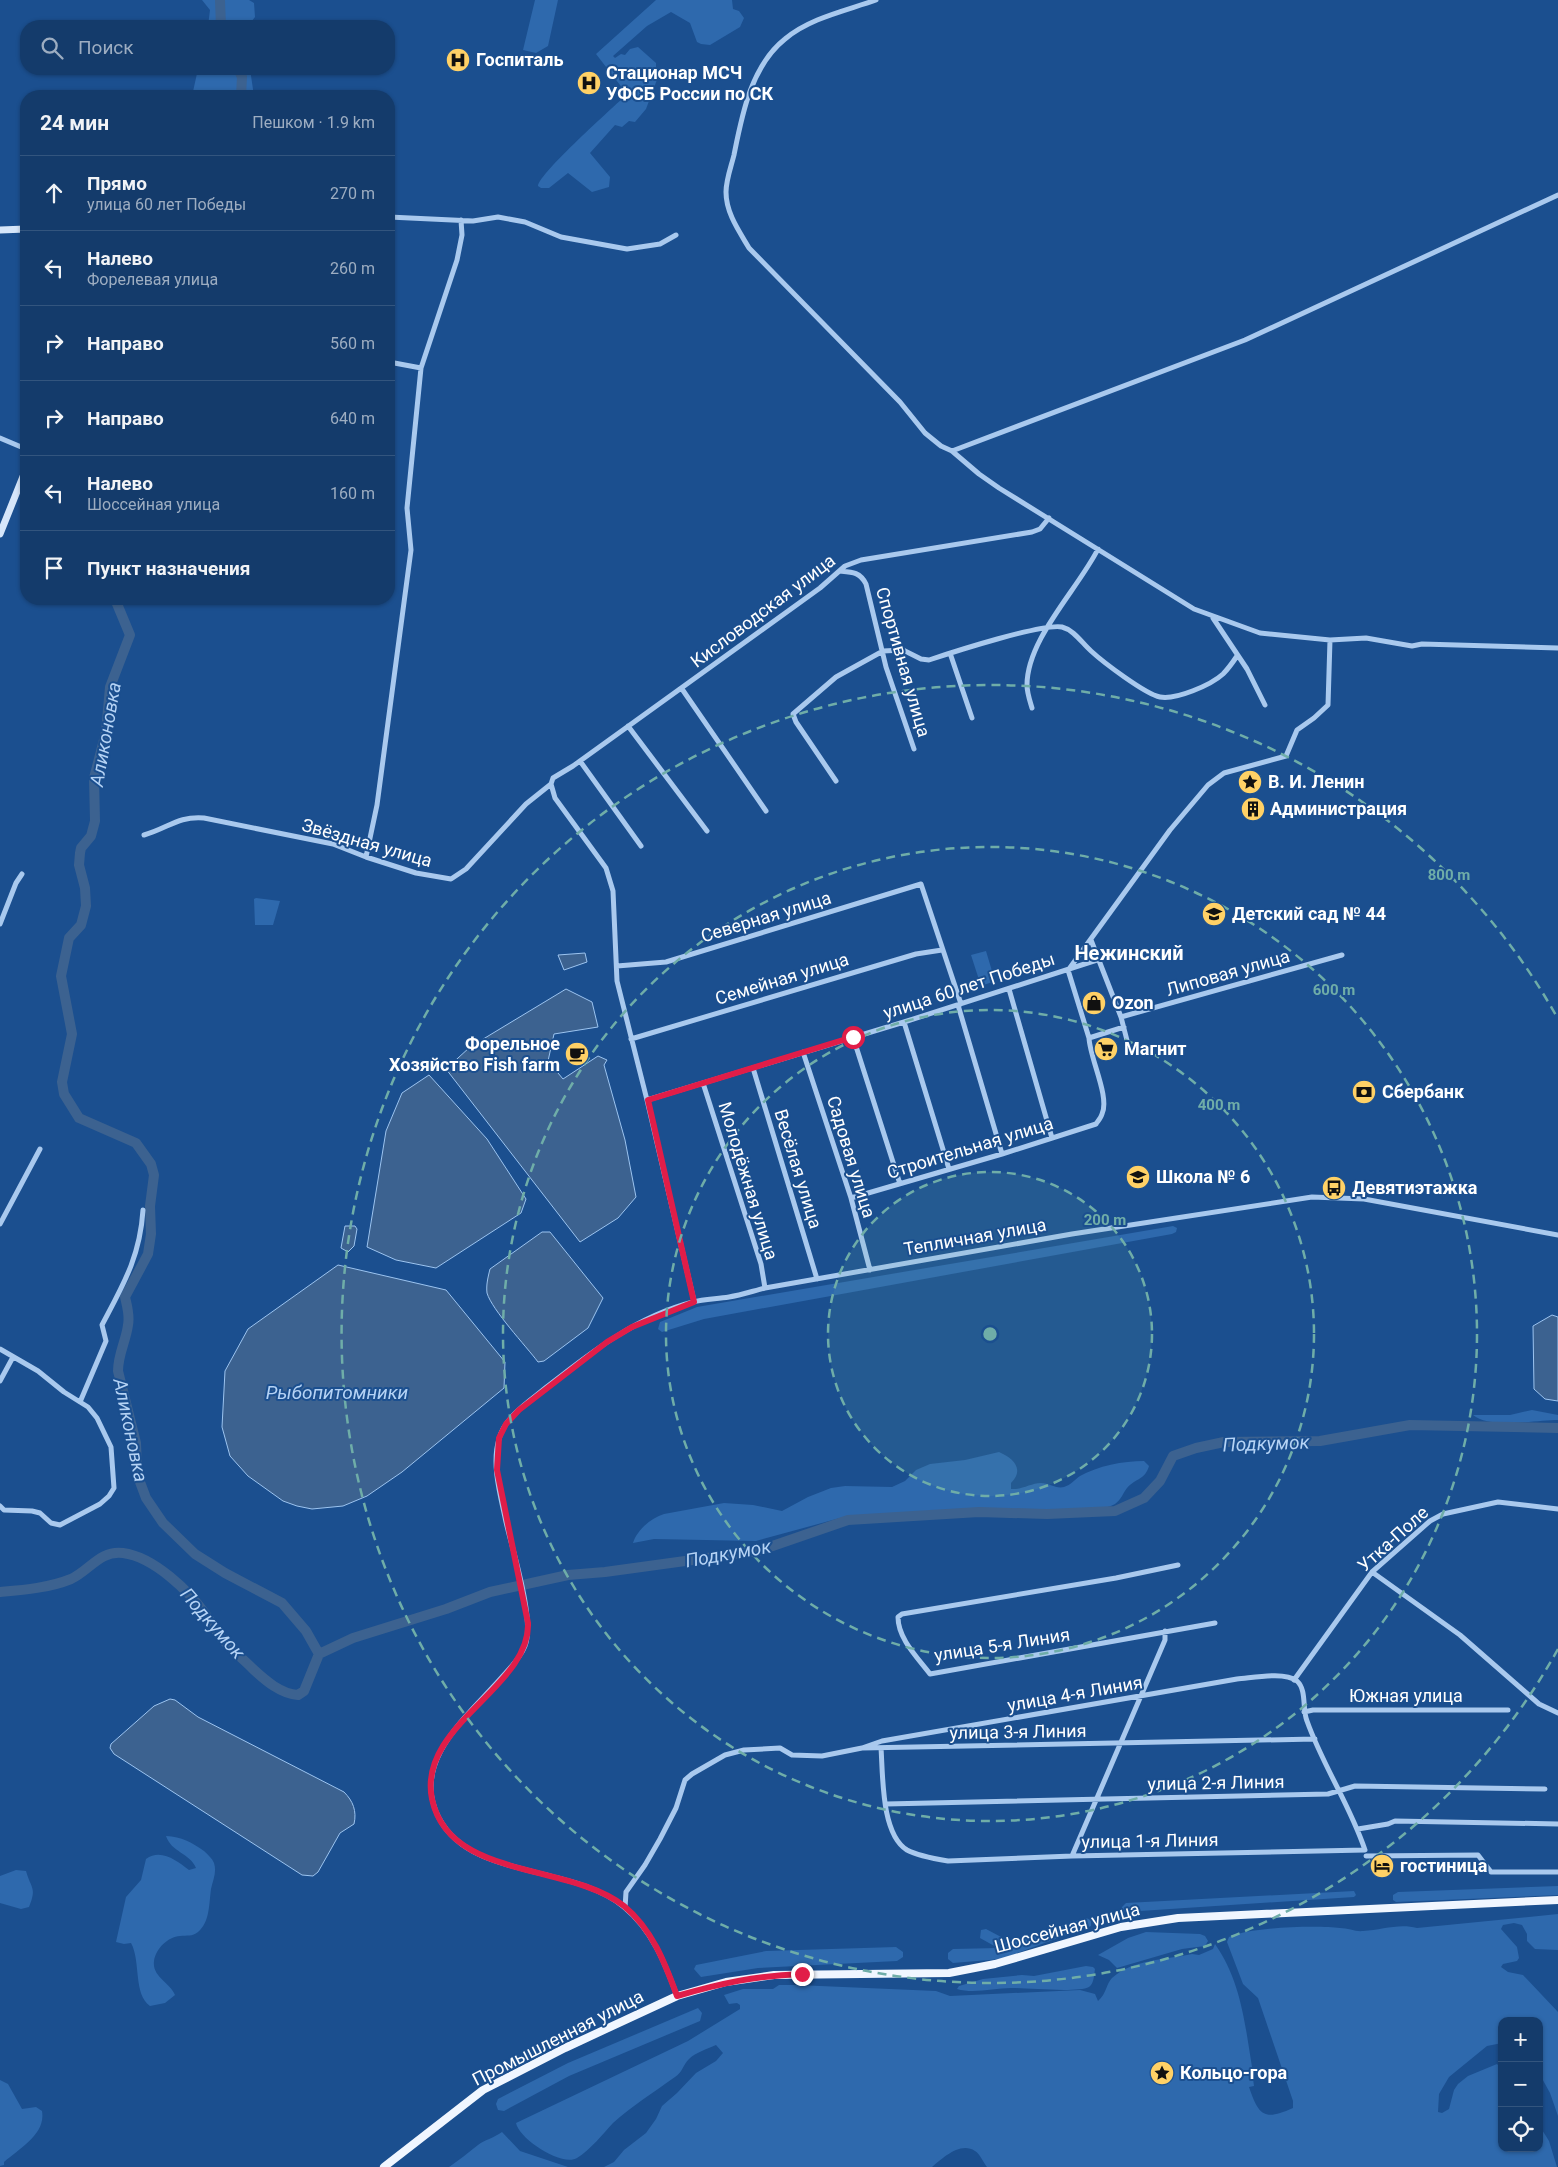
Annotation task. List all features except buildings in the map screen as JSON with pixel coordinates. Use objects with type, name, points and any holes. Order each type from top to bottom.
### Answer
[{"type":"main road","points":[[0,230],[20,229]]},
{"type":"main road","points":[[0,534],[20,484]]},
{"type":"main road","name":"Шоссейная улица","points":[[677,1996],[726,1982],[774,1975],[949,1973],[995,1964],[1121,1927],[1178,1918],[1558,1900]]},
{"type":"main road","name":"Промышленная улица","points":[[384,2167],[483,2090],[565,2048],[677,1996]]},
{"type":"street","points":[[876,0],[800,27],[783,40],[770,55],[756,76],[746,103],[726,192],[729,209],[749,248],[900,402],[925,433],[952,451],[979,474],[1186,605],[1213,617],[1260,633],[1330,640],[1366,638],[1412,646],[1422,644],[1558,648]]},
{"type":"street","points":[[952,451],[1245,340],[1558,195]]},
{"type":"street","points":[[395,217],[462,220],[498,217],[526,222],[561,236],[627,248],[660,244],[676,235]]},
{"type":"street","points":[[366,857],[378,805],[411,550],[407,508],[421,368],[457,260],[462,235],[462,220]]},
{"type":"street","points":[[395,363],[421,368]]},
{"type":"street","points":[[0,438],[20,446]]},
{"type":"street","name":"Кисловодская улица","points":[[550,784],[557,774],[580,761],[682,689],[820,588],[852,562],[1032,532],[1040,529],[1049,518]]},
{"type":"street","points":[[1032,708],[1027,690],[1028,677],[1037,649],[1046,628],[1098,548]]},
{"type":"street","name":"Спортивная улица","points":[[840,571],[854,572],[862,576],[866,584],[886,667],[914,749]]},
{"type":"street","points":[[1213,617],[1237,656],[1248,669],[1265,705]]},
{"type":"street","points":[[836,781],[796,722],[793,714],[848,669],[883,651],[903,650],[921,659],[929,660],[1046,628],[1064,628],[1071,632],[1092,652],[1148,693],[1160,697],[1173,697],[1214,680],[1223,674],[1237,656]]},
{"type":"street","name":"улица 60 лет Победы","points":[[1068,969],[1170,830],[1208,785],[1224,773],[1286,756],[1297,730],[1328,705],[1330,640]]},
{"type":"street","points":[[950,653],[972,718]]},
{"type":"street","points":[[682,689],[766,811]]},
{"type":"street","points":[[628,726],[707,831]]},
{"type":"street","points":[[580,761],[641,846]]},
{"type":"street","points":[[550,784],[555,798],[606,868],[613,890],[617,981],[648,1100],[694,1302]]},
{"type":"street","name":"Звёздная улица","points":[[144,835],[169,826],[183,818],[198,818],[333,844],[366,857],[429,876],[450,879],[466,869],[526,804],[550,784]]},
{"type":"street","points":[[0,924],[16,883],[22,874]]},
{"type":"street","name":"Северная улица","points":[[617,966],[666,962],[920,884],[942,950]]},
{"type":"street","points":[[1091,940],[1097,960],[1121,1017],[1130,1052]]},
{"type":"street","points":[[942,950],[1002,1154]]},
{"type":"street","name":"Семейная улица","points":[[631,1039],[916,954],[942,950]]},
{"type":"street","name":"Липовая улица","points":[[1121,1017],[1342,955]]},
{"type":"street","name":"улица 60 лет Победы","points":[[648,1100],[904,1022],[1097,960]]},
{"type":"street","points":[[1068,969],[1089,1038],[1124,1027]]},
{"type":"street","points":[[1009,989],[1052,1138]]},
{"type":"street","points":[[904,1022],[949,1169]]},
{"type":"street","points":[[853,1037],[900,1184]]},
{"type":"street","name":"Строительная улица","points":[[851,1198],[1002,1154],[1096,1124],[1103,1114],[1104,1100],[1089,1049],[1089,1038]]},
{"type":"street","name":"Садовая улица","points":[[803,1052],[851,1198],[870,1270]]},
{"type":"street","name":"Весёлая улица","points":[[753,1068],[817,1279]]},
{"type":"street","name":"Молодёжная улица","points":[[703,1083],[761,1264],[765,1288]]},
{"type":"street","points":[[0,1224],[40,1148]]},
{"type":"street","name":"Тепличная улица","points":[[677,1996],[656,1946],[625,1908],[614,1899],[586,1886],[472,1852],[449,1833],[435,1811],[431,1785],[437,1757],[453,1731],[507,1672],[525,1647],[528,1631],[524,1603],[497,1470],[499,1438],[506,1424],[530,1401],[607,1342],[632,1327],[694,1302],[1072,1234],[1312,1196],[1364,1199],[1558,1235]]},
{"type":"street","points":[[80,1402],[106,1341],[102,1325],[128,1275],[138,1247],[141,1235],[142,1210]]},
{"type":"street","points":[[0,1348],[38,1371],[88,1407],[97,1418],[111,1447],[114,1488],[109,1496],[88,1511],[76,1515],[60,1525],[51,1523],[40,1513],[4,1510],[0,1506]]},
{"type":"street","points":[[0,1381],[13,1357]]},
{"type":"street","name":"Утка-Поле","points":[[1294,1680],[1372,1572],[1430,1521],[1443,1514],[1498,1502],[1558,1509]]},
{"type":"street","name":"улица 5-я Линия","points":[[1178,1565],[1116,1578],[902,1614],[898,1617],[898,1622],[908,1646],[930,1674],[1215,1622]]},
{"type":"street","points":[[1372,1572],[1460,1635],[1539,1704],[1558,1713]]},
{"type":"street","points":[[1072,1856],[1143,1695],[1165,1640],[1165,1631]]},
{"type":"street","name":"улица 4-я Линия","points":[[862,1748],[882,1741],[1237,1679],[1269,1676],[1294,1680]]},
{"type":"street","points":[[1294,1680],[1299,1683],[1302,1691],[1304,1712],[1358,1829],[1365,1853],[1478,1855],[1491,1872],[1558,1872]]},
{"type":"street","name":"Южная улица","points":[[1304,1712],[1314,1710],[1508,1710]]},
{"type":"street","name":"улица 3-я Линия","points":[[625,1908],[626,1892],[660,1839],[676,1808],[685,1780],[724,1755],[744,1750],[780,1748],[792,1755],[822,1756],[862,1748],[1315,1739]]},
{"type":"street","name":"улица 1-я Линия","points":[[881,1748],[886,1804],[892,1831],[907,1850],[935,1859],[948,1861],[1072,1856],[1365,1853]]},
{"type":"street","name":"улица 2-я Линия","points":[[886,1804],[1328,1794],[1355,1786],[1545,1789]]},
{"type":"street","points":[[1358,1829],[1388,1824],[1394,1821],[1558,1824]]},
{"type":"shaded area","points":[[202,0],[249,0],[254,3],[255,17],[253,20],[209,20],[210,10]]},
{"type":"shaded area","points":[[535,0],[558,0],[548,46],[536,53],[523,50]]},
{"type":"shaded area","points":[[656,0],[732,0],[733,9],[739,11],[744,18],[740,27],[710,45],[697,42],[690,23],[671,12],[647,26],[613,56],[615,58],[621,54],[625,55],[630,49],[638,47],[656,63],[656,70],[654,72],[658,77],[646,109],[635,122],[629,121],[622,127],[615,125],[590,153],[610,177],[609,187],[592,192],[568,173],[549,188],[541,188],[538,186],[551,168],[627,94],[596,54]]},
{"type":"shaded area","points":[[197,75],[251,75],[253,90],[193,90]]},
{"type":"shaded area","points":[[254,899],[280,901],[273,925],[255,925]]},
{"type":"shaded area","points":[[986,951],[995,981],[981,986],[971,955]]},
{"type":"shaded area","points":[[1173,1226],[1177,1228],[1176,1232],[1172,1234],[704,1319],[662,1332],[658,1329],[660,1322],[697,1307]]},
{"type":"shaded area","points":[[1532,1410],[1558,1415],[1558,1420],[1501,1423],[1490,1422],[1473,1415],[1510,1415]]},
{"type":"shaded area","points":[[999,1452],[1009,1457],[1016,1465],[1017,1473],[1011,1483],[1011,1489],[1041,1483],[1064,1487],[1087,1472],[1119,1463],[1144,1461],[1149,1466],[1145,1474],[1127,1488],[1115,1504],[1096,1510],[960,1509],[934,1516],[878,1514],[840,1518],[756,1541],[654,1539],[633,1543],[645,1525],[654,1518],[664,1514],[724,1503],[753,1505],[782,1511],[808,1497],[831,1488],[845,1486],[892,1487],[905,1481],[916,1470],[930,1464],[965,1460]]},
{"type":"shaded area","points":[[166,1836],[186,1840],[204,1851],[213,1861],[215,1873],[208,1912],[202,1928],[194,1935],[171,1938],[160,1948],[155,1956],[154,1967],[158,1975],[173,1990],[175,1995],[165,2003],[150,2006],[141,1994],[136,1959],[131,1943],[116,1942],[126,1897],[141,1880],[146,1859],[152,1856],[163,1855],[189,1870],[196,1868],[189,1859],[172,1846]]},
{"type":"shaded area","points":[[16,1870],[26,1871],[33,1892],[29,1907],[21,1909],[0,1903],[0,1876]]},
{"type":"shaded area","points":[[1558,1886],[1558,1895],[1396,1902],[1393,1900],[1393,1895],[1398,1892]]},
{"type":"shaded area","points":[[1354,1891],[1356,1895],[1354,1897],[1125,1912],[1121,1910],[1126,1903]]},
{"type":"shaded area","points":[[1558,1914],[1558,1950],[1535,1949],[1527,1941],[1527,1934],[1522,1925],[1514,1923],[1503,1925],[1501,1929],[1517,1947],[1519,1958],[1517,1961],[1503,1964],[1501,1967],[1508,1972],[1523,1975],[1558,2012],[1558,2116],[1550,2093],[1543,2080],[1543,2017],[1498,2017],[1498,2044],[1487,2046],[1449,2077],[1439,2094],[1438,2112],[1442,2113],[1449,2109],[1454,2090],[1458,2084],[1468,2076],[1497,2064],[1498,2152],[1543,2152],[1543,2131],[1549,2141],[1557,2167],[987,2167],[977,2152],[969,2148],[963,2148],[952,2152],[932,2167],[604,2167],[614,2162],[624,2150],[646,2133],[662,2106],[696,2073],[716,2061],[723,2053],[716,2045],[701,2051],[687,2061],[677,2075],[620,2117],[577,2158],[570,2160],[562,2159],[542,2150],[525,2136],[516,2123],[688,2041],[740,2009],[740,2005],[737,2003],[729,2004],[724,1995],[743,1989],[773,1989],[779,1985],[797,1985],[936,1991],[950,1996],[1080,1990],[1095,1994],[1098,2001],[1112,1978],[1130,1967],[1161,1959],[1192,1954],[1199,1955],[1213,1949],[1215,1944],[1231,1973],[1241,2003],[1254,2086],[1249,2087],[1260,2110],[1269,2115],[1275,2114],[1293,2108],[1293,2101],[1258,1998],[1243,1984],[1227,1942],[1229,1937],[1252,1931],[1300,1927],[1329,1927],[1360,1931],[1397,1926],[1417,1928]]},
{"type":"shaded area","points":[[1086,1918],[1091,1920],[1091,1926],[1001,1959],[953,1963],[948,1959],[948,1953],[953,1949],[998,1948],[980,1938],[981,1930],[986,1929],[1003,1938],[1007,1944],[1014,1940]]},
{"type":"shaded area","points":[[1146,1932],[1200,1934],[1205,1936],[1208,1941],[1205,1946],[1182,1949],[1117,1968],[1109,1960],[1098,1955],[1128,1938]]},
{"type":"shaded area","points":[[896,1947],[903,1952],[903,1957],[897,1961],[758,1968],[701,1977],[694,1969],[696,1965],[766,1951]]},
{"type":"shaded area","points":[[1086,1966],[1095,1969],[1094,1979],[1089,1987],[1083,1989],[1011,1988],[970,1991],[957,1989],[959,1986],[983,1979],[1022,1975],[1034,1976]]},
{"type":"shaded area","points":[[698,2008],[702,2013],[700,2021],[569,2076],[504,2111],[498,2110],[496,2104],[498,2099],[568,2063]]},
{"type":"shaded area","points":[[0,2080],[8,2084],[22,2109],[36,2107],[42,2111],[42,2119],[36,2134],[4,2162],[4,2165],[0,2166]]},
{"type":"shaded area","points":[[502,2132],[520,2151],[568,2167],[449,2167],[480,2143]]},
{"type":"water","points":[[585,953],[587,962],[564,970],[558,955]]},
{"type":"water","points":[[566,989],[592,1002],[598,1027],[554,1034],[548,1061],[563,1079],[598,1056],[607,1060],[604,1065],[625,1140],[636,1197],[618,1218],[580,1242],[446,1069],[470,1047]]},
{"type":"water","points":[[429,1075],[487,1139],[526,1199],[521,1213],[436,1268],[396,1260],[367,1247],[386,1131],[402,1093]]},
{"type":"water","points":[[345,1226],[355,1226],[357,1229],[354,1246],[348,1252],[341,1248]]},
{"type":"water","points":[[542,1232],[550,1232],[603,1298],[588,1328],[544,1361],[538,1362],[495,1309],[487,1293],[487,1287],[490,1269]]},
{"type":"water","name":"Рыбопитомники","points":[[338,1265],[446,1290],[505,1362],[504,1388],[402,1472],[367,1496],[343,1506],[312,1509],[283,1501],[248,1476],[230,1456],[222,1427],[225,1371],[248,1329]]},
{"type":"water","points":[[1552,1315],[1558,1317],[1558,1401],[1545,1399],[1534,1389],[1533,1326]]},
{"type":"water","points":[[170,1699],[175,1700],[198,1717],[347,1795],[355,1811],[354,1824],[340,1833],[318,1872],[313,1876],[302,1875],[114,1754],[110,1748],[111,1744],[154,1706]]},
{"type":"waterway","name":"Аликоновка","points":[[220,0],[221,20]]},
{"type":"waterway","name":"Аликоновка","points":[[241,75],[241,90]]},
{"type":"waterway","name":"Аликоновка","points":[[118,605],[130,635],[110,687],[106,732],[94,778],[95,821],[91,836],[81,848],[80,853],[79,865],[85,888],[86,906],[81,925],[69,938],[61,976],[72,1034],[62,1082],[64,1094],[79,1118],[136,1143],[151,1164],[154,1175],[150,1206],[151,1234],[148,1254],[125,1297],[129,1321],[119,1359],[118,1371],[136,1443],[137,1469],[146,1498],[163,1523],[195,1554],[225,1573],[282,1603],[306,1631],[319,1654]]},
{"type":"waterway","name":"Подкумок","points":[[0,1592],[36,1588],[63,1582],[78,1575],[101,1558],[115,1553],[135,1556],[147,1561],[170,1576],[199,1606],[223,1640],[263,1678],[286,1692],[298,1695],[304,1691],[319,1654],[353,1638],[446,1609],[490,1592],[568,1575],[605,1572],[758,1551],[848,1520],[979,1512],[1047,1514],[1115,1511],[1144,1498],[1160,1481],[1173,1456],[1196,1448],[1224,1442],[1320,1441],[1410,1425],[1558,1428]]},
{"type":"place","name":"Госпиталь","points":[[458,60]]},
{"type":"place","name":"Стационар МСЧ УФСБ России по СК","points":[[589,83]]},
{"type":"place","name":"В. И. Ленин","points":[[1250,782]]},
{"type":"place","name":"Администрация","points":[[1253,809]]},
{"type":"place","name":"Детский сад № 44","points":[[1214,914]]},
{"type":"place","name":"Ozon","points":[[1094,1003]]},
{"type":"place","name":"Магнит","points":[[1106,1049]]},
{"type":"place","name":"Форельное Хозяйство Fish farm","points":[[577,1054]]},
{"type":"place","name":"Сбербанк","points":[[1364,1092]]},
{"type":"place","name":"Школа № 6","points":[[1138,1177]]},
{"type":"place","name":"Девятиэтажка","points":[[1334,1188]]},
{"type":"place","name":"гостиница","points":[[1382,1866]]},
{"type":"place","name":"Кольцо-гора","points":[[1162,2073]]},
{"type":"district","name":"Нежинский","points":[[1129,953]]},
{"type":"route","points":[[802,1974],[748,1978],[726,1982],[677,1996],[656,1946],[646,1931],[625,1908],[614,1899],[586,1886],[472,1852],[449,1833],[440,1820],[435,1811],[431,1785],[432,1772],[444,1744],[453,1731],[507,1672],[525,1647],[528,1623],[497,1470],[496,1454],[499,1438],[506,1424],[519,1410],[568,1370],[607,1342],[632,1327],[694,1302],[648,1100],[853,1037]]}]
